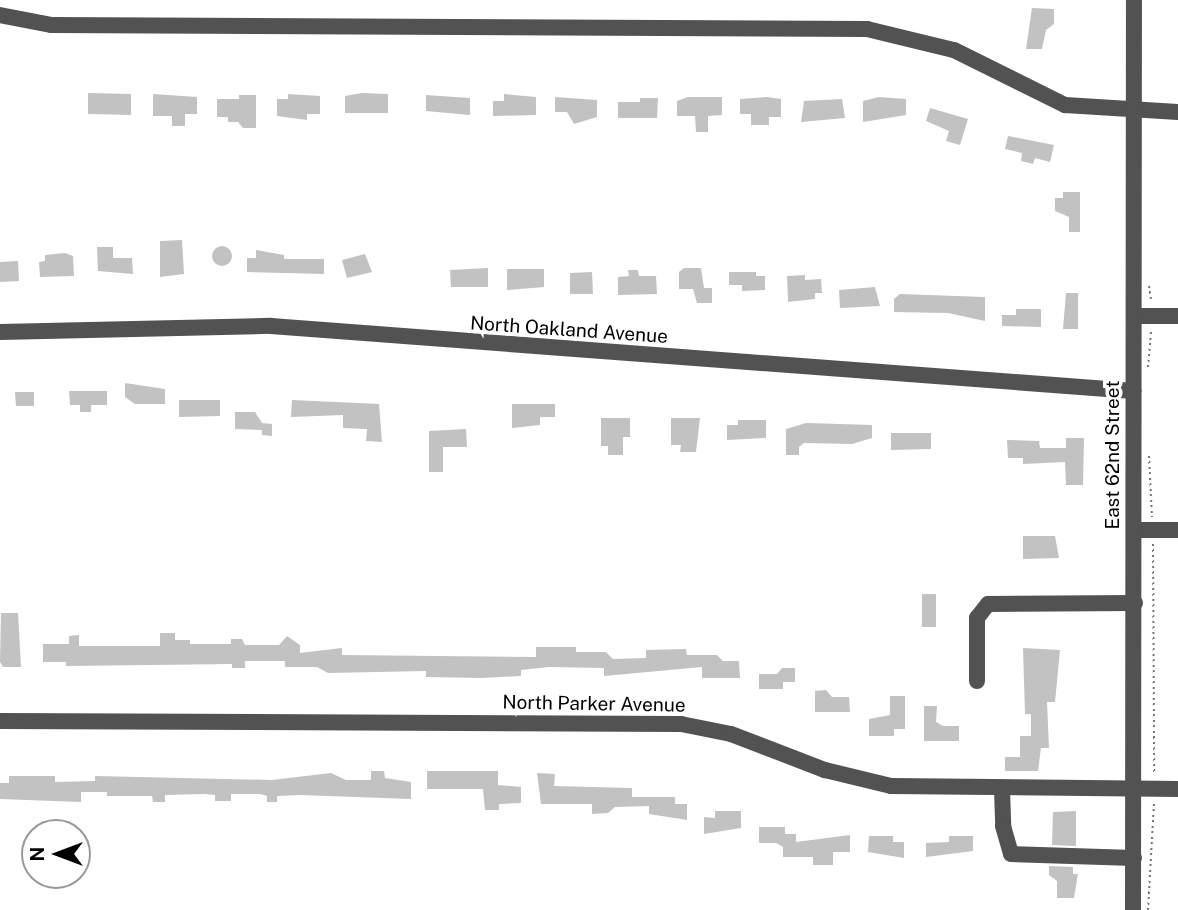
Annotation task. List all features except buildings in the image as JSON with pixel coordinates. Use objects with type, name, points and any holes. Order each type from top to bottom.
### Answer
[{"type":"street","name":"East 62nd Street","points":[[1133,910],[1134,0]]},
{"type":"street","points":[[0,15],[52,25],[867,29],[954,50],[1065,105],[1178,112]]},
{"type":"street","points":[[1134,316],[1178,316]]},
{"type":"street","name":"North Oakland Avenue","points":[[0,332],[271,326],[1134,391]]},
{"type":"street","points":[[1135,530],[1178,530]]},
{"type":"street","points":[[977,681],[978,618],[988,604],[1135,603]]},
{"type":"street","name":"North Parker Avenue","points":[[0,721],[681,724],[731,734],[874,783],[1002,790],[1178,789]]},
{"type":"street","points":[[1002,790],[1003,826],[1011,854],[1134,858]]},
{"type":"path","points":[[1148,374],[1151,325]]},
{"type":"path","points":[[1147,448],[1152,521]]},
{"type":"path","points":[[1153,538],[1154,782]]},
{"type":"path","points":[[1148,910],[1154,795]]}]
